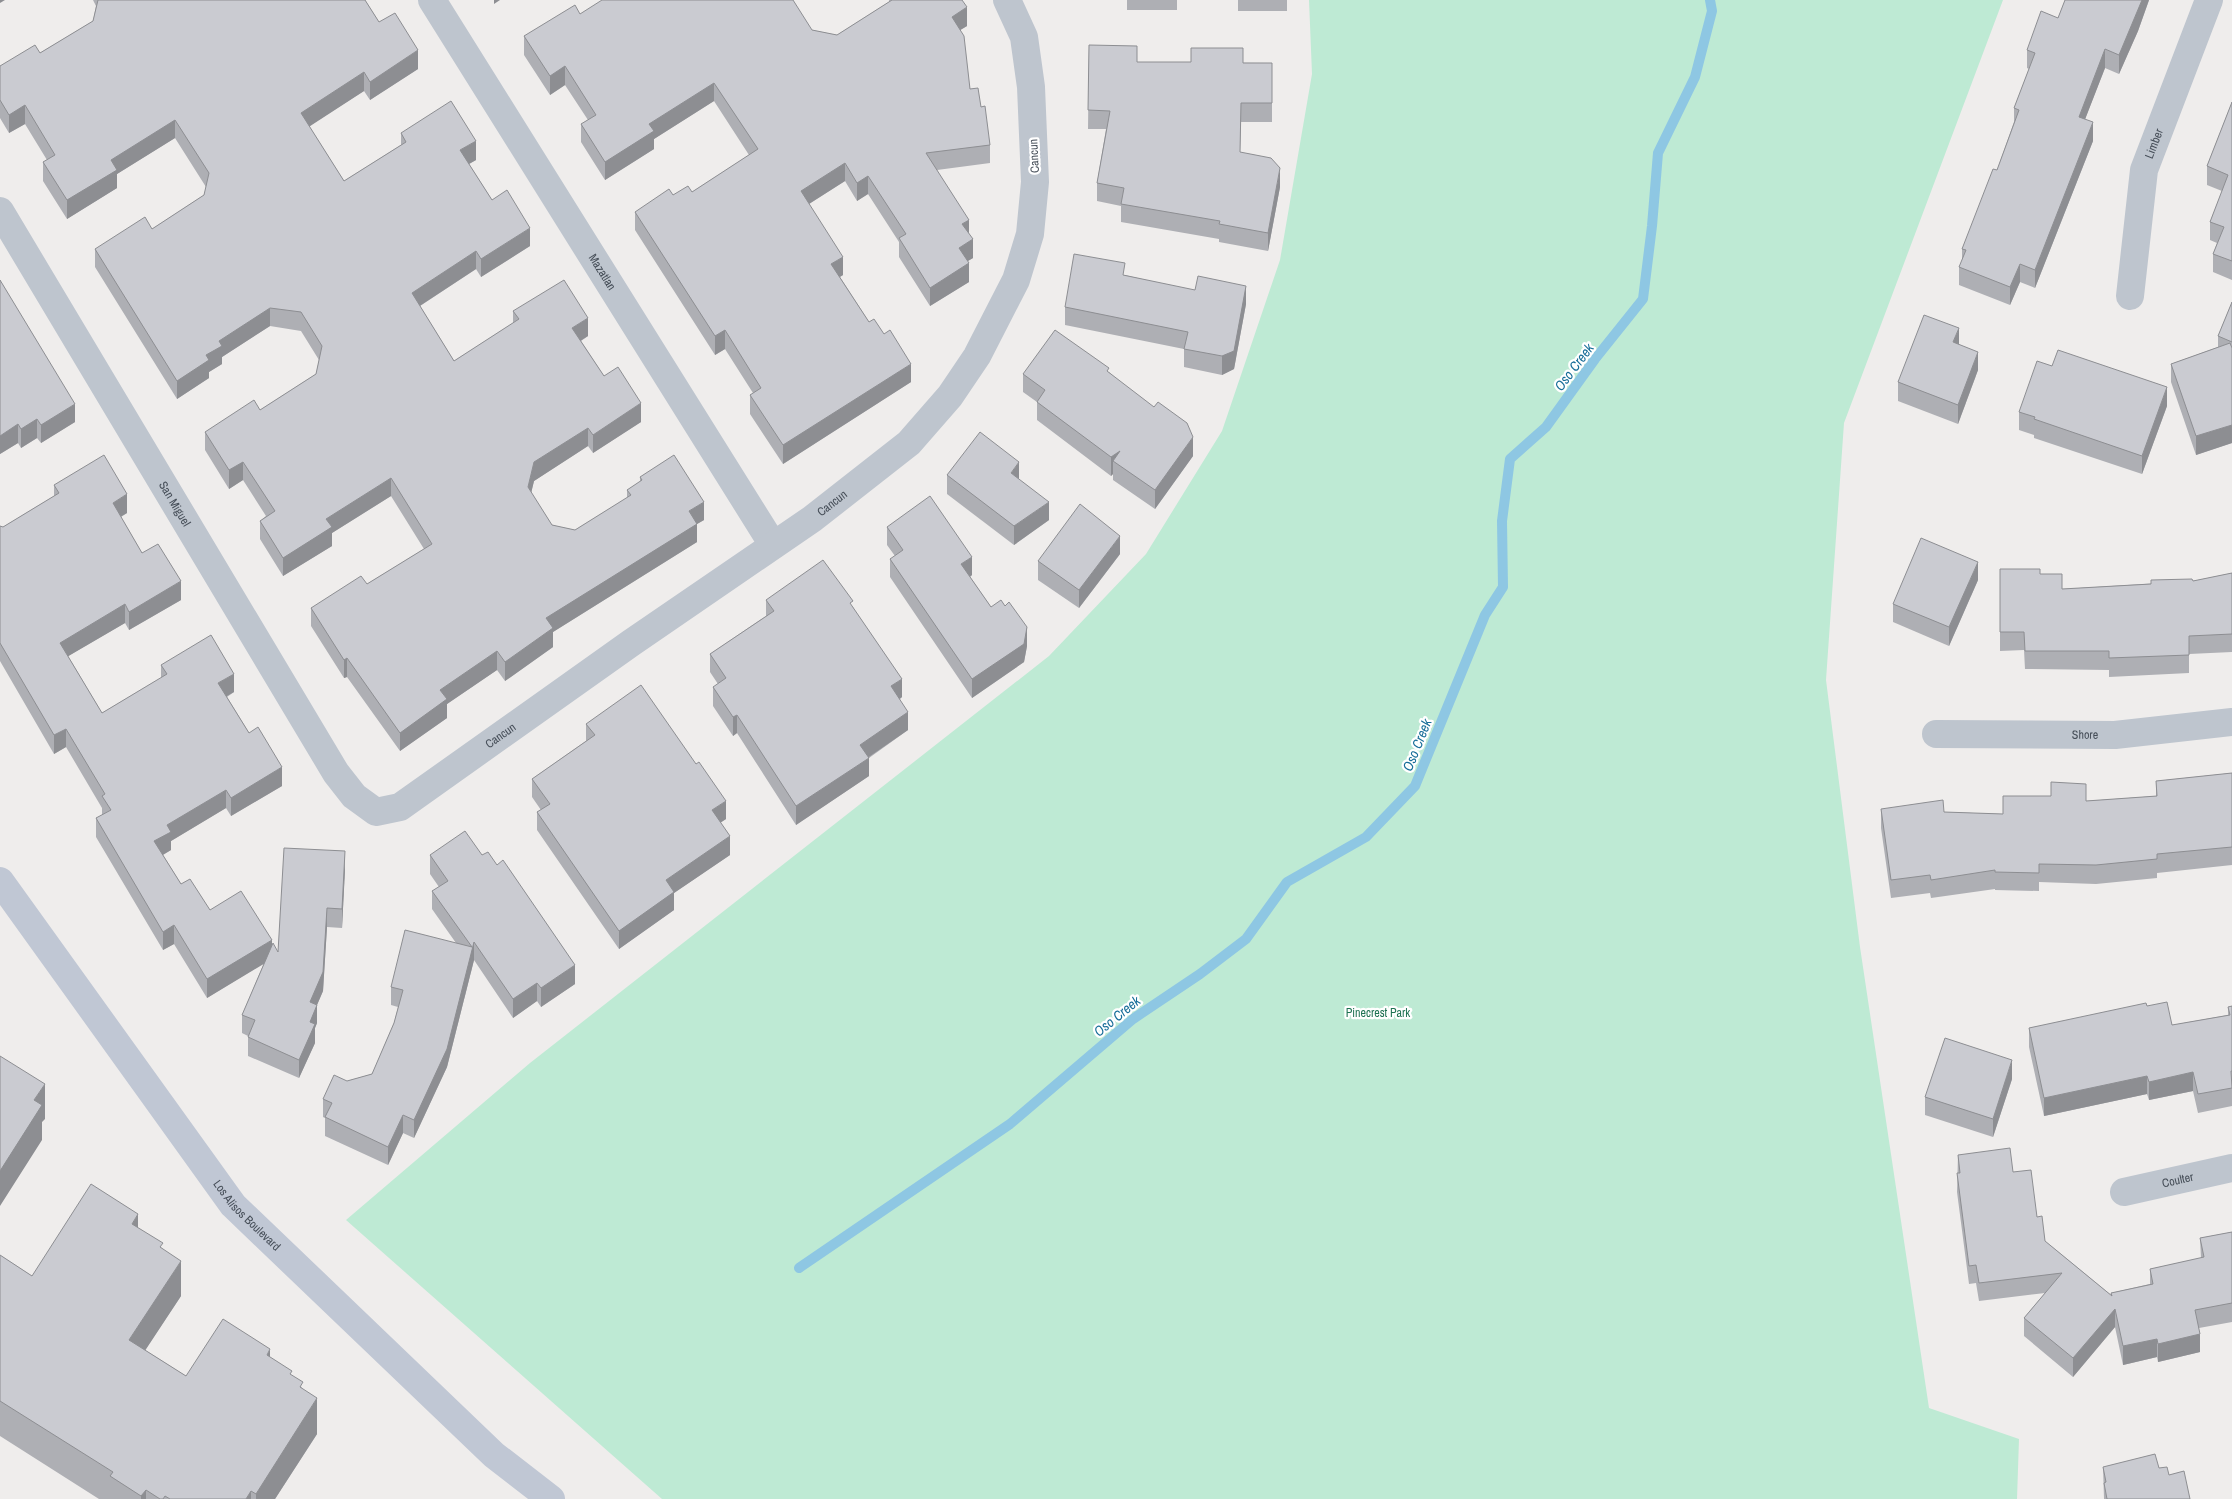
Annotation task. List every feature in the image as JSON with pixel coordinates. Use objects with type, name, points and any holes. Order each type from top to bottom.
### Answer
[{"type":"main road","name":"Los Alisos Boulevard","points":[[0,881],[233,1205],[494,1455],[551,1499]]},
{"type":"street","name":"Mazatlan","points":[[432,0],[773,545]]},
{"type":"street","name":"Cancun","points":[[354,796],[376,812],[400,807],[812,519],[909,443],[950,396],[977,356],[1016,280],[1030,234],[1035,182],[1031,87],[1024,37],[1007,0]]},
{"type":"street","name":"Limber","points":[[2130,296],[2144,170],[2209,0]]},
{"type":"street","name":"San Miguel","points":[[0,211],[235,607],[336,773],[354,796]]},
{"type":"street","name":"Shore","points":[[1936,734],[2114,735],[2232,722]]},
{"type":"street","name":"Coulter","points":[[2124,1192],[2232,1168]]},
{"type":"green space","name":"Pinecrest Park","points":[[1309,0],[2003,0],[1844,423],[1826,680],[1860,947],[1929,1408],[2019,1439],[2017,1499],[662,1499],[346,1220],[530,1063],[1049,656],[1146,554],[1222,431],[1280,260],[1312,74]]},
{"type":"building","points":[[98,0],[365,0],[379,22],[395,13],[418,50],[370,82],[364,72],[301,113],[344,181],[406,142],[401,133],[451,101],[476,141],[460,150],[492,200],[507,190],[530,228],[481,259],[476,251],[412,293],[454,361],[519,319],[513,311],[564,280],[588,318],[572,328],[604,376],[618,367],[641,403],[593,435],[588,428],[534,462],[528,487],[552,525],[575,530],[631,495],[627,490],[642,480],[640,477],[674,455],[704,502],[689,511],[697,524],[546,618],[553,628],[505,662],[497,651],[440,690],[447,699],[400,733],[347,658],[344,660],[311,608],[361,576],[367,584],[432,544],[391,478],[326,519],[332,527],[283,558],[260,521],[275,511],[243,462],[229,470],[205,432],[254,400],[260,410],[316,374],[322,346],[301,312],[270,308],[219,341],[222,346],[206,355],[209,360],[177,381],[95,249],[145,217],[152,229],[204,195],[209,173],[175,120],[111,160],[117,170],[67,200],[43,162],[55,155],[25,105],[9,115],[0,100],[0,66],[35,45],[40,53],[93,21]]},
{"type":"building","points":[[602,0],[793,0],[812,30],[837,35],[892,0],[962,0],[967,7],[952,17],[964,36],[970,89],[978,88],[981,107],[985,106],[990,145],[926,153],[969,220],[962,224],[973,239],[959,248],[969,263],[930,288],[899,238],[906,234],[868,176],[857,183],[845,163],[801,191],[843,257],[831,264],[869,322],[874,319],[884,334],[890,330],[911,364],[783,445],[750,395],[761,388],[725,330],[715,336],[635,212],[669,189],[673,195],[688,186],[692,192],[758,149],[714,83],[649,124],[654,131],[605,162],[581,124],[596,115],[565,66],[550,76],[524,36],[575,5],[580,14]]},
{"type":"building","points":[[2065,0],[2142,0],[2119,55],[2105,49],[2079,117],[2093,122],[2035,270],[2020,264],[2010,287],[1959,267],[1966,250],[1962,249],[1993,169],[1997,170],[2019,110],[2014,108],[2035,53],[2027,50],[2041,11],[2058,18]]},
{"type":"building","points":[[1089,45],[1137,46],[1137,62],[1191,62],[1191,48],[1243,48],[1243,63],[1272,63],[1272,103],[1241,103],[1240,152],[1271,158],[1280,168],[1268,233],[1219,224],[1220,221],[1121,204],[1124,188],[1097,183],[1110,111],[1088,110]]},
{"type":"building","points":[[2232,102],[2232,261],[2213,254],[2224,227],[2210,222],[2228,175],[2207,166]]},
{"type":"building","points":[[1074,254],[1125,263],[1123,275],[1195,290],[1198,276],[1246,286],[1234,351],[1222,356],[1184,349],[1188,332],[1065,307]]},
{"type":"building","points":[[0,280],[75,404],[41,425],[37,419],[21,429],[18,424],[0,436]]},
{"type":"building","points":[[2232,302],[2232,342],[2218,336]]},
{"type":"building","points":[[1924,315],[1959,328],[1953,342],[1978,352],[1958,405],[1898,382]]},
{"type":"building","points":[[1055,330],[1109,368],[1107,371],[1154,407],[1158,402],[1187,423],[1193,437],[1155,490],[1113,461],[1120,451],[1111,457],[1037,402],[1045,390],[1023,374]]},
{"type":"building","points":[[2230,343],[2232,348],[2232,425],[2196,436],[2171,364]]},
{"type":"building","points":[[2058,350],[2167,387],[2142,456],[2034,419],[2035,417],[2019,412],[2037,361],[2052,366]]},
{"type":"building","points":[[980,432],[1019,462],[1011,473],[1049,502],[1014,526],[947,475]]},
{"type":"building","points":[[104,455],[127,494],[113,503],[142,553],[158,544],[181,581],[129,612],[125,604],[60,643],[102,713],[167,674],[161,665],[211,635],[234,674],[218,683],[249,733],[258,727],[282,767],[231,798],[226,790],[167,825],[171,832],[154,841],[181,884],[190,879],[210,910],[241,891],[272,940],[207,979],[174,925],[163,932],[96,818],[111,810],[102,796],[105,794],[66,729],[54,735],[0,643],[0,526],[3,527],[59,493],[54,485]]},
{"type":"building","points":[[930,496],[972,557],[961,564],[991,607],[1001,600],[1005,606],[1009,602],[1027,627],[1024,644],[972,679],[890,559],[903,550],[887,527]]},
{"type":"building","points":[[1080,504],[1120,536],[1079,590],[1038,561]]},
{"type":"building","points":[[1921,538],[1978,562],[1949,627],[1893,604]]},
{"type":"building","points":[[823,560],[853,601],[850,603],[902,679],[891,686],[908,712],[860,745],[869,758],[796,806],[737,715],[733,717],[713,687],[726,678],[710,654],[774,611],[766,600]]},
{"type":"building","points":[[2000,569],[2040,569],[2040,574],[2062,574],[2062,589],[2151,584],[2151,580],[2192,579],[2193,581],[2232,573],[2232,634],[2189,636],[2189,655],[2109,658],[2109,651],[2025,651],[2024,632],[2000,632]]},
{"type":"building","points":[[641,685],[696,764],[699,762],[726,801],[712,810],[730,836],[666,880],[674,892],[619,931],[537,812],[550,804],[532,779],[595,735],[586,724]]},
{"type":"building","points":[[2232,773],[2232,847],[2157,854],[2157,859],[2096,865],[2039,864],[2039,873],[1995,872],[1995,870],[1931,880],[1930,875],[1891,880],[1881,809],[1943,800],[1944,812],[2003,814],[2003,796],[2051,796],[2051,782],[2086,784],[2086,801],[2157,796],[2156,781]]},
{"type":"building","points":[[465,831],[482,855],[488,852],[497,865],[503,860],[575,965],[541,988],[537,983],[513,999],[474,942],[447,1049],[414,1120],[403,1115],[388,1147],[325,1117],[332,1103],[323,1099],[334,1075],[347,1081],[372,1074],[394,1023],[403,990],[391,987],[405,930],[472,947],[432,891],[448,881],[430,855]]},
{"type":"building","points":[[284,848],[345,851],[342,909],[327,908],[323,972],[310,1002],[317,1005],[310,1022],[315,1024],[299,1060],[248,1037],[255,1020],[242,1015],[273,943],[278,952]]},
{"type":"building","points":[[2167,1002],[2172,1025],[2230,1015],[2228,1007],[2232,1006],[2232,1088],[2198,1094],[2193,1072],[2149,1082],[2147,1076],[2044,1098],[2029,1028],[2146,1003],[2147,1006]]},
{"type":"building","points":[[1945,1038],[2012,1060],[1993,1119],[1925,1097]]},
{"type":"building","points":[[0,1056],[45,1084],[34,1100],[42,1105],[0,1171]]},
{"type":"building","points":[[2010,1148],[2013,1172],[2031,1170],[2037,1217],[2042,1216],[2045,1241],[2112,1296],[2111,1293],[2153,1284],[2150,1269],[2204,1257],[2200,1238],[2232,1232],[2232,1303],[2195,1310],[2200,1334],[2158,1344],[2157,1339],[2123,1346],[2115,1309],[2073,1358],[2024,1318],[2062,1273],[1979,1283],[1976,1265],[1969,1266],[1957,1173],[1960,1173],[1958,1155]]},
{"type":"building","points":[[91,1184],[138,1214],[132,1224],[163,1243],[160,1247],[181,1261],[129,1340],[186,1376],[223,1319],[270,1349],[267,1355],[292,1371],[290,1374],[303,1382],[300,1387],[317,1398],[256,1494],[251,1491],[246,1499],[170,1499],[165,1496],[163,1499],[160,1499],[146,1490],[141,1496],[110,1476],[113,1472],[0,1401],[0,1255],[32,1276]]},
{"type":"building","points":[[2155,1454],[2159,1468],[2167,1467],[2169,1475],[2184,1471],[2190,1499],[2107,1499],[2103,1467]]},
{"type":"waterway","name":"Oso Creek","points":[[799,1268],[1010,1124],[1133,1019],[1200,974],[1246,939],[1287,882],[1366,837],[1415,786],[1485,615],[1503,587],[1502,521],[1510,459],[1546,427],[1595,359],[1643,299],[1658,153],[1695,77],[1712,11],[1710,0]]}]
